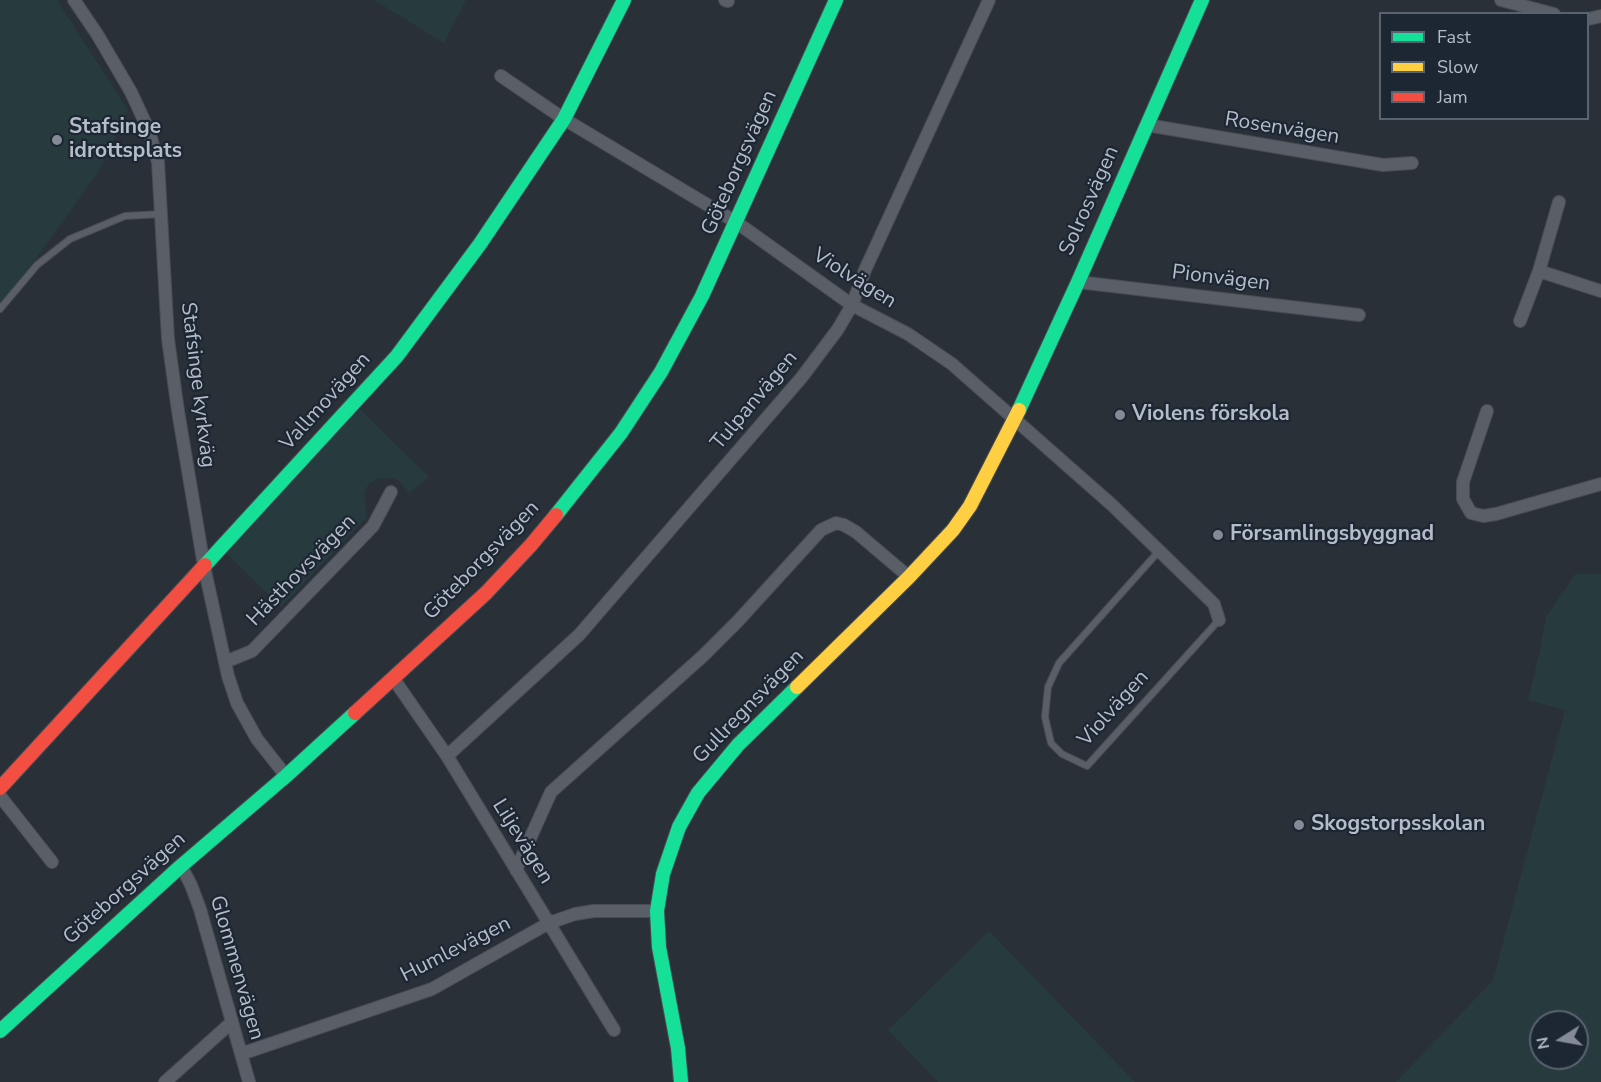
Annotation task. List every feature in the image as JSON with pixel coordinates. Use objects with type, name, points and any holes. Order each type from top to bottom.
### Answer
[{"type":"street","name":"Stafsinge kyrkväg","points":[[74,0],[125,82],[149,131],[159,162],[168,339],[204,566],[232,690],[249,726],[286,776]]},
{"type":"street","name":"Vallmovägen","points":[[0,788],[396,356],[480,244],[564,119],[624,0]]},
{"type":"street","name":"Göteborgsvägen","points":[[0,1031],[181,866],[286,776],[486,593],[531,545],[598,464],[661,372],[702,296],[836,0]]},
{"type":"street","name":"Tulpanvägen","points":[[447,756],[579,635],[802,377],[838,329],[852,305],[865,270],[989,0]]},
{"type":"street","name":"Solrosvägen","points":[[1015,419],[1202,0]]},
{"type":"street","points":[[1501,0],[1546,12]]},
{"type":"street","name":"Violvägen","points":[[501,76],[564,119],[736,222],[852,305],[908,334],[952,364],[1112,505],[1214,604],[1219,620]]},
{"type":"street","name":"Rosenvägen","points":[[1147,124],[1383,165],[1412,163]]},
{"type":"street","points":[[1520,321],[1539,271],[1559,202]]},
{"type":"street","points":[[1539,271],[1601,291]]},
{"type":"street","name":"Pionvägen","points":[[1078,282],[1359,315]]},
{"type":"street","points":[[1487,411],[1463,482],[1463,499],[1471,513],[1483,516],[1496,514],[1601,484]]},
{"type":"street","name":"Gullregnsvägen","points":[[681,1082],[678,1048],[659,947],[657,911],[663,874],[689,805],[704,784],[738,746],[909,577],[961,520],[1015,419]]},
{"type":"street","name":"Hästhovsvägen","points":[[225,662],[252,651],[373,526],[391,492]]},
{"type":"street","points":[[516,870],[551,792],[704,655],[821,530],[836,524],[844,525],[856,532],[909,577]]},
{"type":"street","name":"Liljevägen","points":[[393,678],[447,756],[614,1030]]},
{"type":"street","points":[[0,796],[52,862]]},
{"type":"street","name":"Glommenvägen","points":[[181,866],[200,909],[249,1082]]},
{"type":"street","name":"Humlevägen","points":[[241,1054],[432,988],[549,923],[575,914],[594,910],[657,911]]},
{"type":"street","points":[[165,1082],[232,1022]]},
{"type":"lane","points":[[0,309],[37,265],[70,239],[125,216],[162,214]]},
{"type":"lane","name":"Violvägen","points":[[1159,551],[1059,663],[1048,687],[1046,717],[1051,743],[1062,754],[1087,766],[1219,620]]},
{"type":"green space","name":"Stafsinge idrottsplats","points":[[0,0],[57,0],[128,110],[99,171],[9,296],[0,304]]},
{"type":"green space","points":[[374,0],[466,0],[444,43]]},
{"type":"green space","points":[[360,409],[429,477],[409,493],[399,481],[392,478],[376,479],[368,485],[364,493],[367,517],[281,607],[224,551]]},
{"type":"green space","points":[[1575,574],[1601,574],[1601,1082],[1396,1082],[1493,980],[1565,710],[1528,700],[1546,617]]},
{"type":"green space","points":[[989,931],[1135,1082],[938,1082],[888,1030]]},
{"type":"traffic: fast","points":[[205,565],[397,356],[480,244],[564,119],[624,0]]},
{"type":"traffic: fast","points":[[556,515],[621,433],[661,372],[702,296],[836,0]]},
{"type":"traffic: fast","points":[[1019,410],[1202,0]]},
{"type":"traffic: fast","points":[[681,1082],[678,1048],[659,947],[657,911],[663,874],[679,827],[698,793],[738,745],[797,687]]},
{"type":"traffic: fast","points":[[0,1031],[181,866],[355,713]]},
{"type":"traffic: slow","points":[[797,687],[909,577],[953,530],[970,506],[1019,410]]},
{"type":"traffic: jam","points":[[355,713],[486,593],[556,515]]},
{"type":"traffic: jam","points":[[0,788],[205,565]]},
{"type":"place","name":"Stafsinge idrottsplats","points":[[57,140]]},
{"type":"place","name":"Violens förskola","points":[[1120,415]]},
{"type":"place","name":"Församlingsbyggnad","points":[[1218,535]]},
{"type":"place","name":"Skogstorpsskolan","points":[[1299,825]]}]
